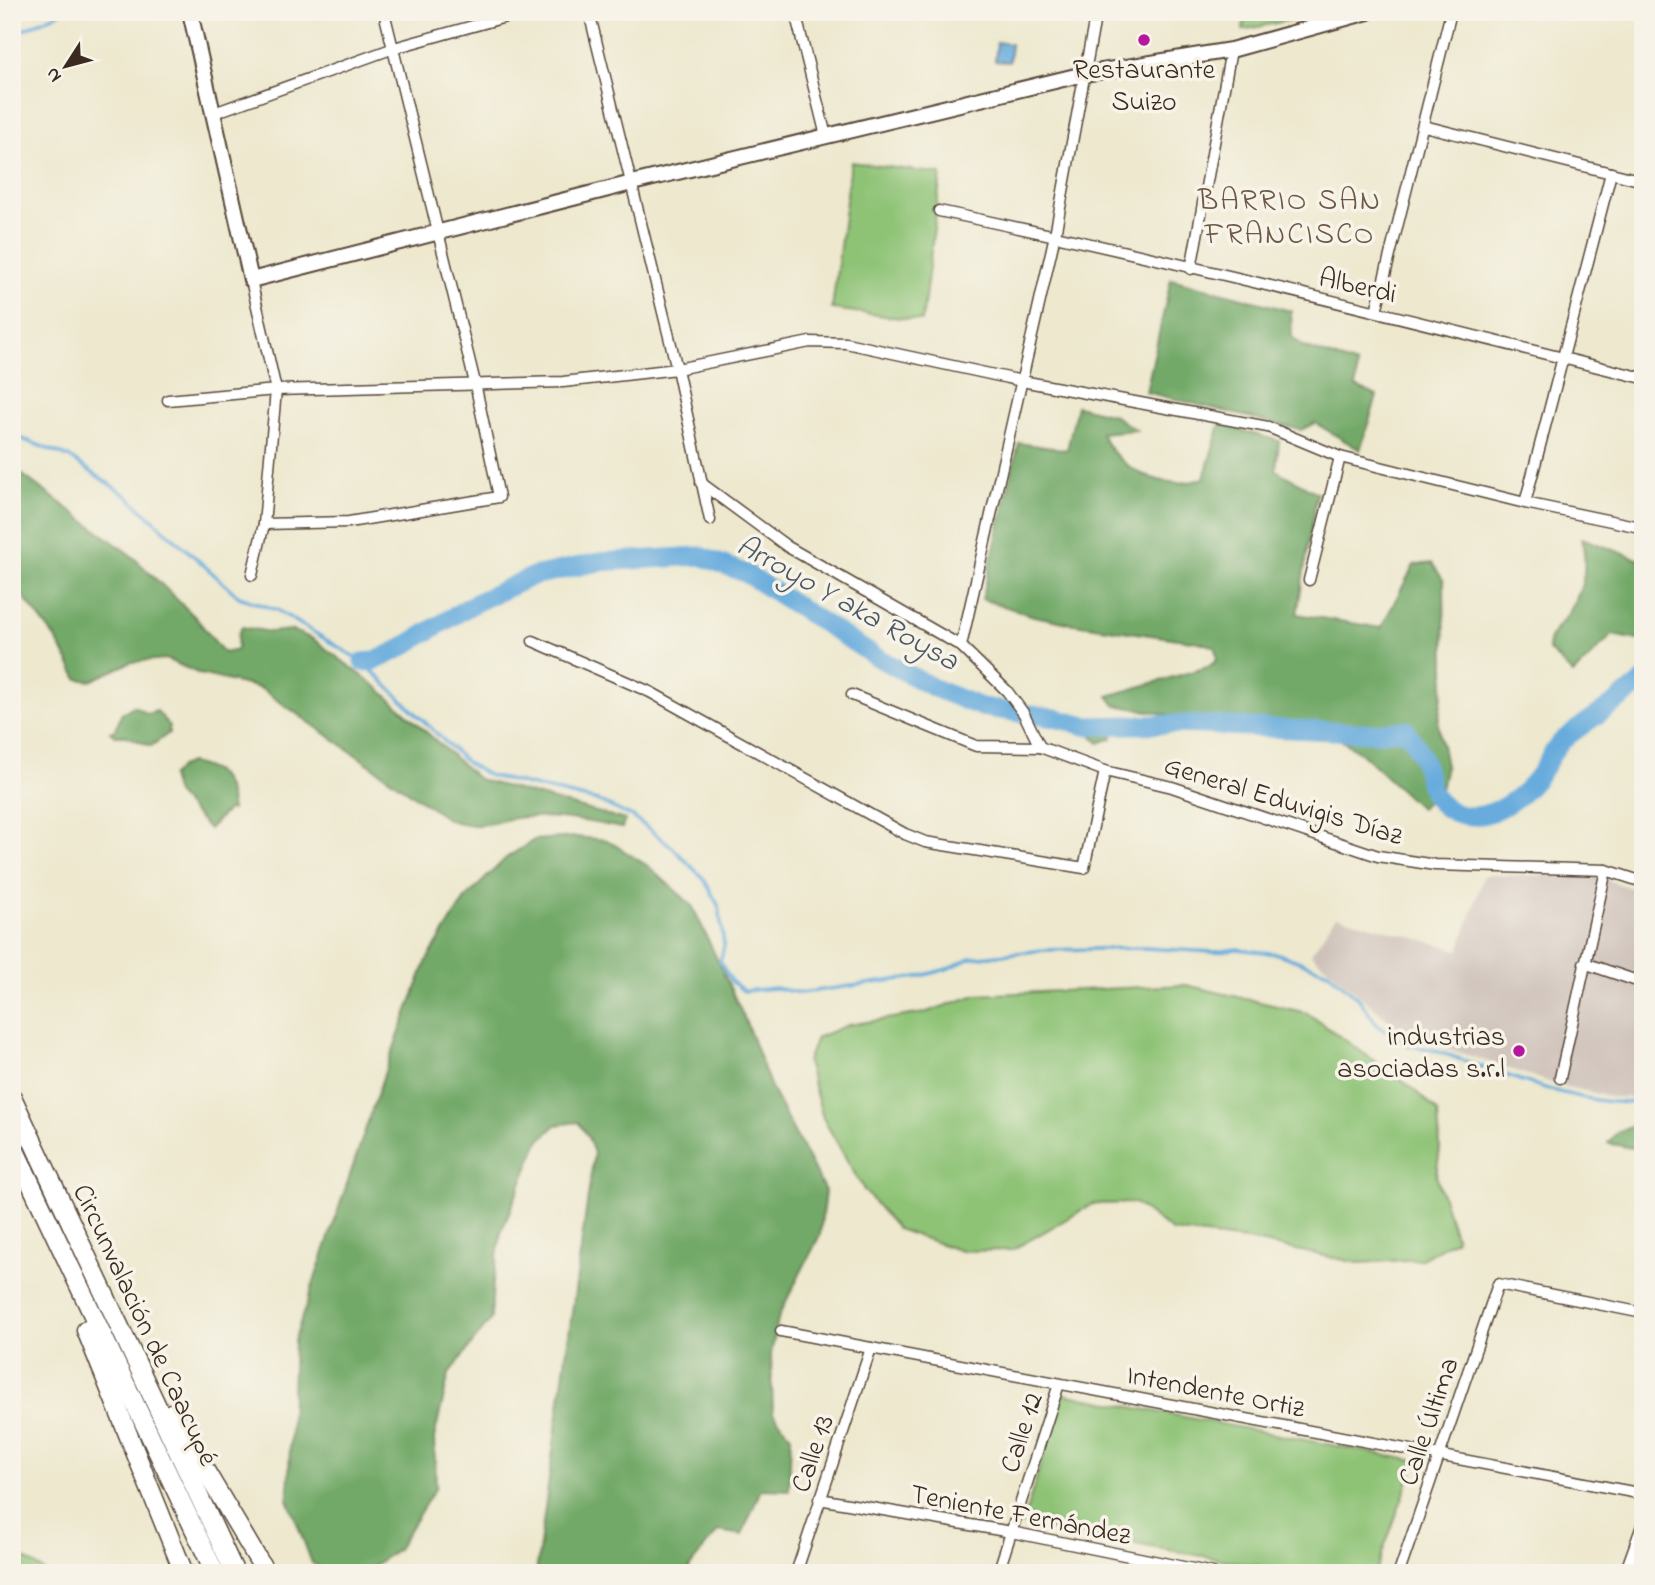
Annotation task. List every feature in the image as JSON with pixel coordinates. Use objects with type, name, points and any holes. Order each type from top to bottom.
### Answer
[{"type":"highway","name":"Circunvalación de Caacupé","points":[[12,1097],[234,1573]]},
{"type":"highway","name":"Circunvalación de Caacupé","points":[[12,1144],[215,1573]]},
{"type":"highway","points":[[53,1235],[56,1253],[184,1573]]},
{"type":"highway","points":[[145,1381],[163,1400],[266,1573]]},
{"type":"street","points":[[190,12],[276,390],[264,524],[252,575]]},
{"type":"street","points":[[264,524],[349,522],[499,497],[475,383],[384,12]]},
{"type":"street","points":[[214,113],[394,48],[523,12]]},
{"type":"street","points":[[589,12],[677,369],[710,520]]},
{"type":"street","points":[[794,12],[826,136]]},
{"type":"street","points":[[961,646],[1055,235],[1096,12]]},
{"type":"street","points":[[251,280],[632,183],[1084,74],[1231,50],[1367,12]]},
{"type":"street","points":[[1376,311],[1451,12]]},
{"type":"street","points":[[1191,269],[1231,50]]},
{"type":"street","points":[[1424,126],[1643,181]]},
{"type":"street","points":[[1525,503],[1611,173]]},
{"type":"street","name":"Alberdi","points":[[939,211],[1055,235],[1376,311],[1643,378]]},
{"type":"street","points":[[169,400],[276,390],[563,382],[677,369],[810,342],[846,343],[1022,381],[1268,427],[1340,457],[1525,503],[1635,526]]},
{"type":"street","points":[[1309,580],[1340,457]]},
{"type":"street","points":[[701,483],[788,547],[961,646],[1007,691],[1024,714],[1040,747]]},
{"type":"street","points":[[533,641],[650,692],[905,834],[925,842],[1084,868],[1105,771]]},
{"type":"street","name":"General Eduvigis Díaz","points":[[852,695],[976,746],[1040,747],[1105,771],[1172,787],[1378,856],[1435,865],[1606,870],[1643,882]]},
{"type":"street","points":[[1559,1078],[1606,870]]},
{"type":"street","points":[[1584,963],[1643,983]]},
{"type":"street","name":"Calle Última","points":[[1399,1573],[1498,1284],[1643,1313]]},
{"type":"street","name":"Intendente Ortiz","points":[[781,1331],[1643,1494]]},
{"type":"street","name":"Calle 13","points":[[796,1573],[871,1348]]},
{"type":"street","name":"Calle 12","points":[[998,1573],[1059,1384]]},
{"type":"street","name":"Teniente Fernández","points":[[819,1499],[1012,1532],[1213,1573]]},
{"type":"street","points":[[1625,1573],[1643,1523]]},
{"type":"shaded area","points":[[1484,875],[1595,876],[1643,892],[1643,1098],[1613,1097],[1562,1086],[1415,1038],[1394,1025],[1311,954],[1336,916],[1459,950]]},
{"type":"green space","points":[[1245,12],[1330,12],[1243,30]]},
{"type":"green space","points":[[851,162],[941,174],[922,321],[832,309]]},
{"type":"green space","points":[[1171,279],[1291,311],[1292,337],[1304,347],[1357,365],[1356,387],[1377,396],[1360,450],[1315,423],[1301,430],[1146,392]]},
{"type":"green space","points":[[1077,406],[1113,415],[1136,430],[1101,433],[1118,458],[1144,475],[1159,480],[1189,482],[1204,478],[1220,424],[1279,441],[1276,470],[1317,493],[1297,614],[1381,628],[1414,565],[1432,563],[1444,581],[1445,674],[1438,724],[1446,766],[1441,789],[1420,808],[1361,753],[1341,740],[1303,726],[1204,721],[1115,705],[1108,696],[1208,667],[1217,660],[1215,647],[1199,642],[1034,616],[982,599],[1019,443],[1067,450]]},
{"type":"green space","points":[[12,467],[132,556],[195,617],[224,653],[237,650],[238,634],[242,627],[271,632],[291,630],[313,639],[376,686],[478,779],[625,820],[622,828],[553,817],[517,818],[483,825],[449,820],[260,688],[200,674],[166,659],[131,662],[91,681],[78,679],[56,639],[12,582]]},
{"type":"green space","points":[[1582,538],[1643,561],[1643,641],[1612,635],[1573,674],[1548,649],[1553,633],[1575,602],[1582,584],[1585,567]]},
{"type":"green space","points":[[134,706],[148,714],[157,711],[169,726],[169,733],[151,746],[126,736],[115,736],[110,732],[115,730],[122,713]]},
{"type":"green space","points":[[1106,728],[1113,733],[1112,738],[1099,743],[1092,736],[1093,731]]},
{"type":"green space","points":[[190,763],[216,773],[228,791],[232,810],[227,810],[209,829],[176,794],[171,777],[180,767]]},
{"type":"green space","points":[[575,837],[607,840],[648,866],[692,905],[746,1022],[772,1090],[825,1191],[820,1235],[779,1315],[771,1354],[773,1413],[791,1436],[789,1490],[761,1489],[742,1535],[718,1531],[690,1566],[688,1573],[536,1573],[594,1153],[578,1122],[556,1125],[539,1141],[501,1232],[493,1282],[491,1319],[449,1374],[434,1438],[436,1487],[397,1549],[368,1570],[330,1573],[312,1563],[288,1499],[294,1341],[384,1074],[427,960],[465,899],[506,858],[534,840]]},
{"type":"green space","points":[[1186,985],[1307,1013],[1412,1088],[1438,1112],[1440,1149],[1436,1175],[1456,1239],[1422,1259],[1358,1263],[1254,1241],[1172,1231],[1135,1203],[1093,1204],[1012,1250],[961,1251],[897,1229],[864,1190],[823,1118],[807,1062],[816,1038],[848,1025],[924,1013],[976,995]]},
{"type":"green space","points":[[1643,1120],[1643,1145],[1631,1148],[1608,1143],[1617,1132]]},
{"type":"green space","points":[[1063,1394],[1416,1461],[1375,1573],[1298,1573],[1022,1524]]},
{"type":"green space","points":[[12,1550],[47,1573],[12,1573]]},
{"type":"water","points":[[997,42],[1011,44],[1009,62],[995,61]]},
{"type":"waterway","points":[[12,35],[62,12]]},
{"type":"waterway","points":[[12,435],[69,457],[127,496],[239,597],[277,610],[363,662],[467,763],[490,776],[598,801],[633,817],[671,846],[704,879],[719,907],[724,946],[720,962],[732,982],[744,991],[775,988],[800,993],[917,977],[947,969],[971,958],[1045,950],[1144,948],[1214,952],[1237,949],[1278,954],[1328,972],[1359,999],[1378,1026],[1410,1046],[1430,1049],[1564,1093],[1618,1103],[1643,1102]]},
{"type":"waterway","name":"Arroyo Y aka Roysa","points":[[363,662],[375,661],[398,650],[475,603],[533,576],[599,562],[701,556],[747,574],[873,655],[934,688],[981,707],[1055,718],[1085,726],[1181,724],[1376,733],[1406,730],[1421,754],[1435,797],[1452,811],[1466,816],[1480,815],[1508,804],[1532,784],[1562,741],[1643,681]]},
{"type":"place","name":"Restaurante Suizo","points":[[1144,40]]},
{"type":"place","name":"industrias asociadas s.r.l","points":[[1519,1051]]},
{"type":"district","name":"BARRIO SAN FRANCISCO","points":[[1290,216]]}]
